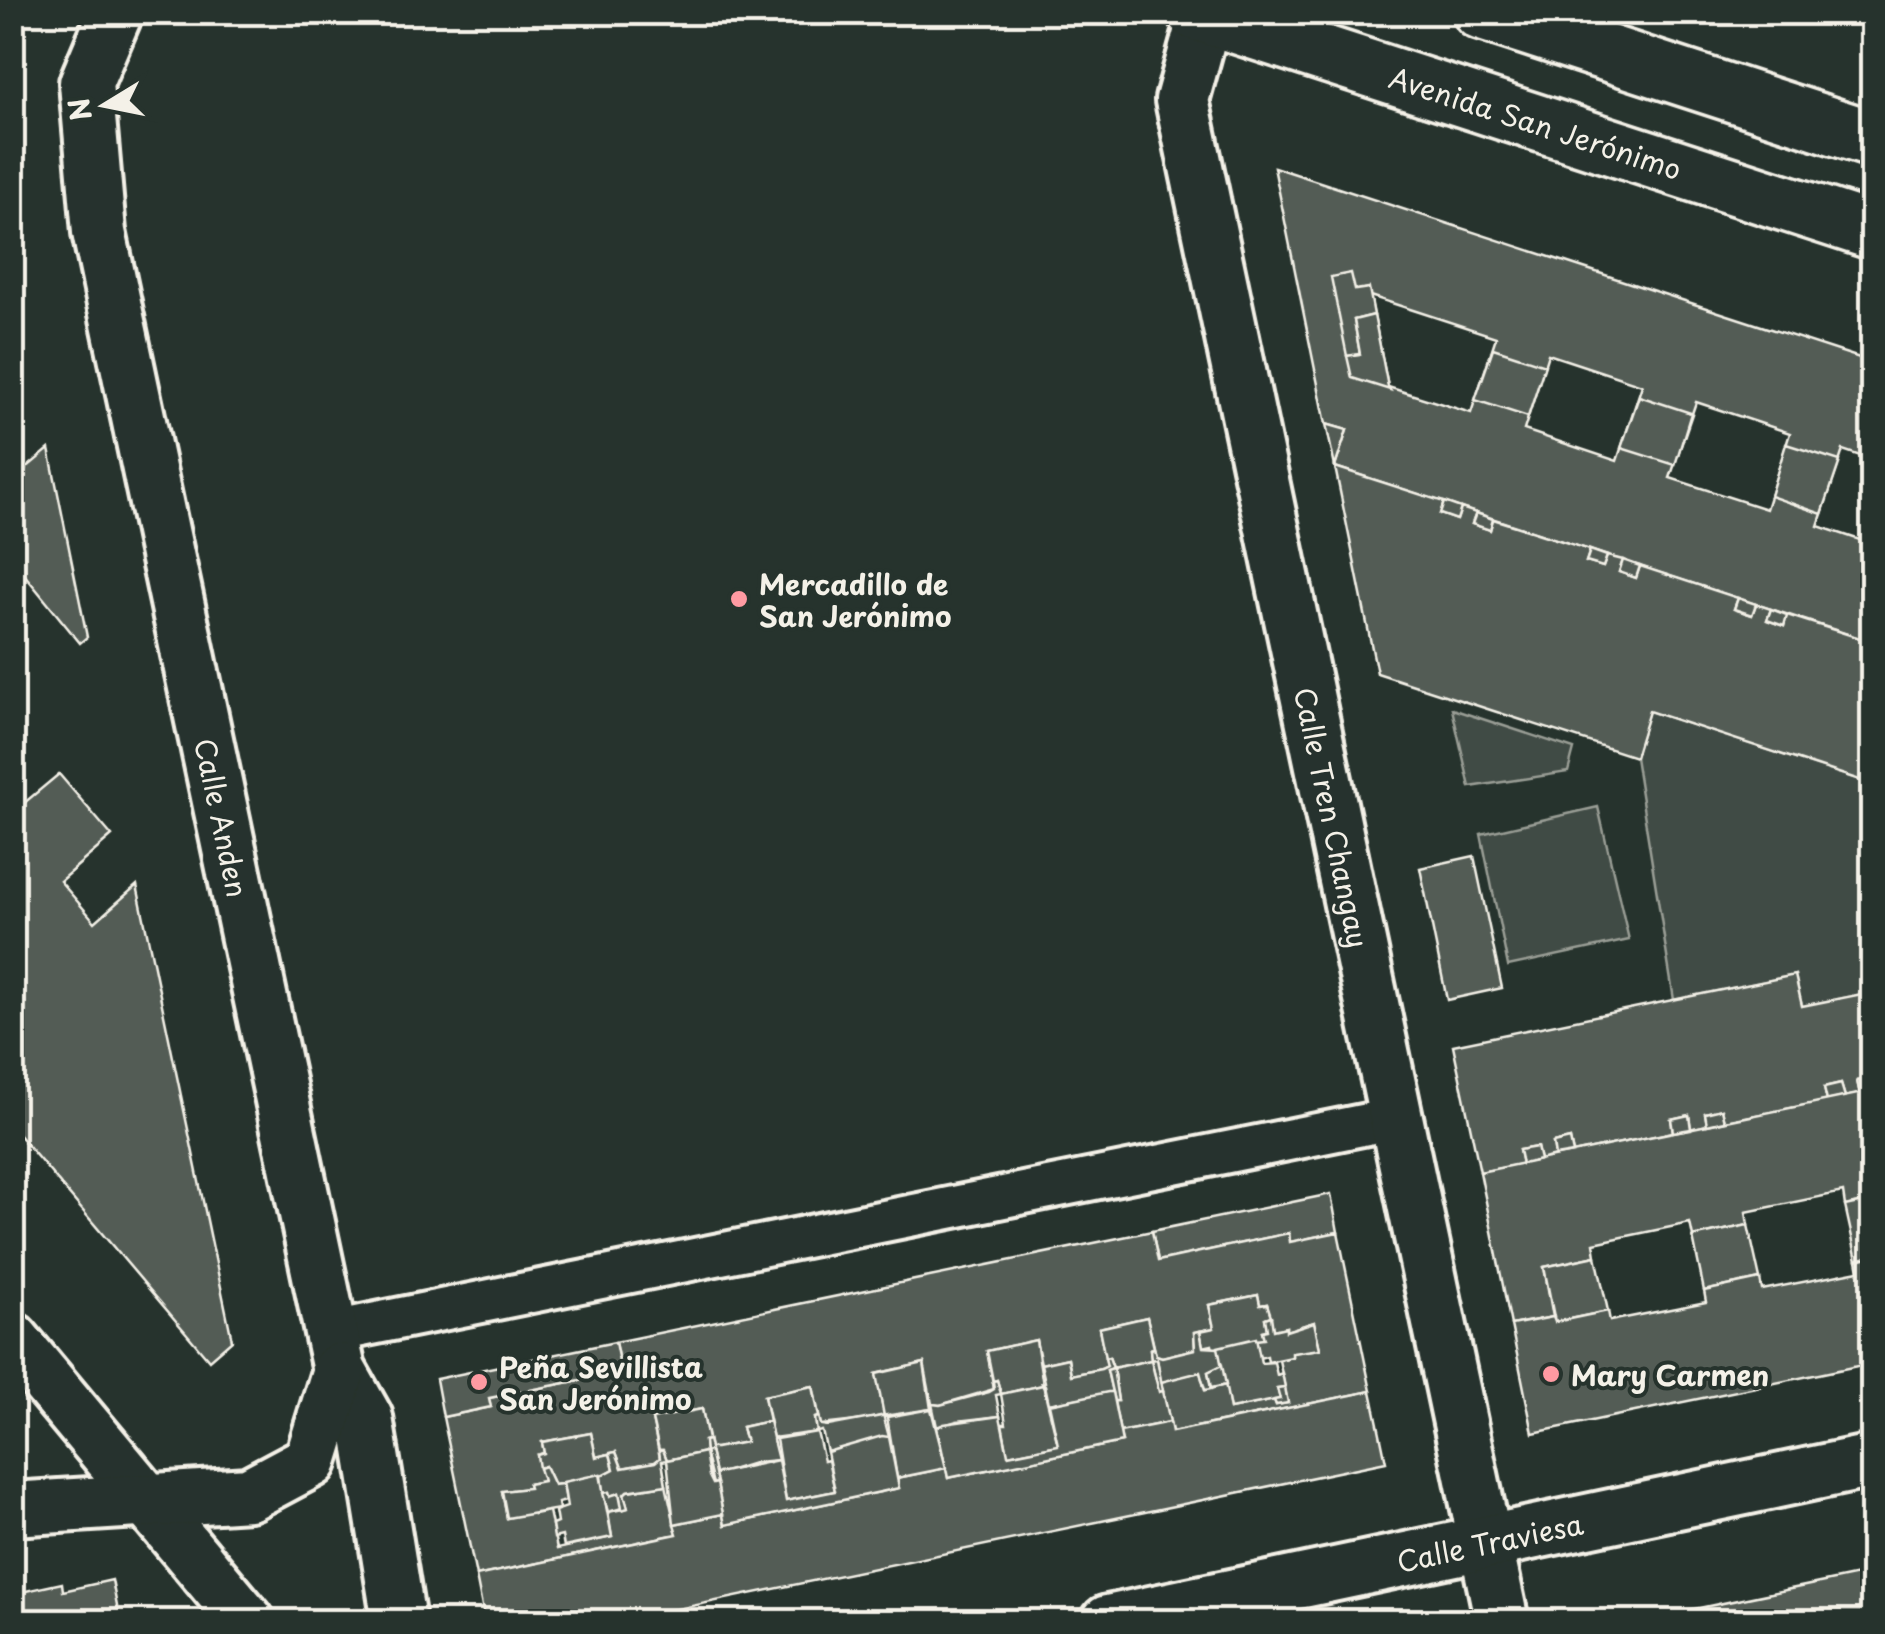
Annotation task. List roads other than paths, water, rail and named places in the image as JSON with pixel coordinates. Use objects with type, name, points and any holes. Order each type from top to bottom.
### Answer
[{"type":"main road","points":[[1481,12],[1872,140]]},
{"type":"main road","name":"Avenida San Jerónimo","points":[[1200,14],[1872,231]]},
{"type":"street","name":"Calle Anden","points":[[116,12],[86,83],[100,232],[335,1352],[366,1418],[399,1622]]},
{"type":"street","name":"Calle Tren Changay","points":[[1200,14],[1182,100],[1502,1622]]},
{"type":"street","points":[[311,1461],[335,1352],[1397,1118]]},
{"type":"street","points":[[12,1339],[248,1622]]},
{"type":"street","points":[[12,1509],[249,1494],[311,1461],[354,1477],[379,1502]]},
{"type":"street","name":"Calle Traviesa","points":[[1108,1622],[1872,1461]]},
{"type":"place","name":"Mercadillo de San Jerónimo","points":[[739,599]]},
{"type":"place","name":"Mary Carmen","points":[[1551,1374]]},
{"type":"place","name":"Peña Sevillista San Jerónimo","points":[[479,1382]]}]
